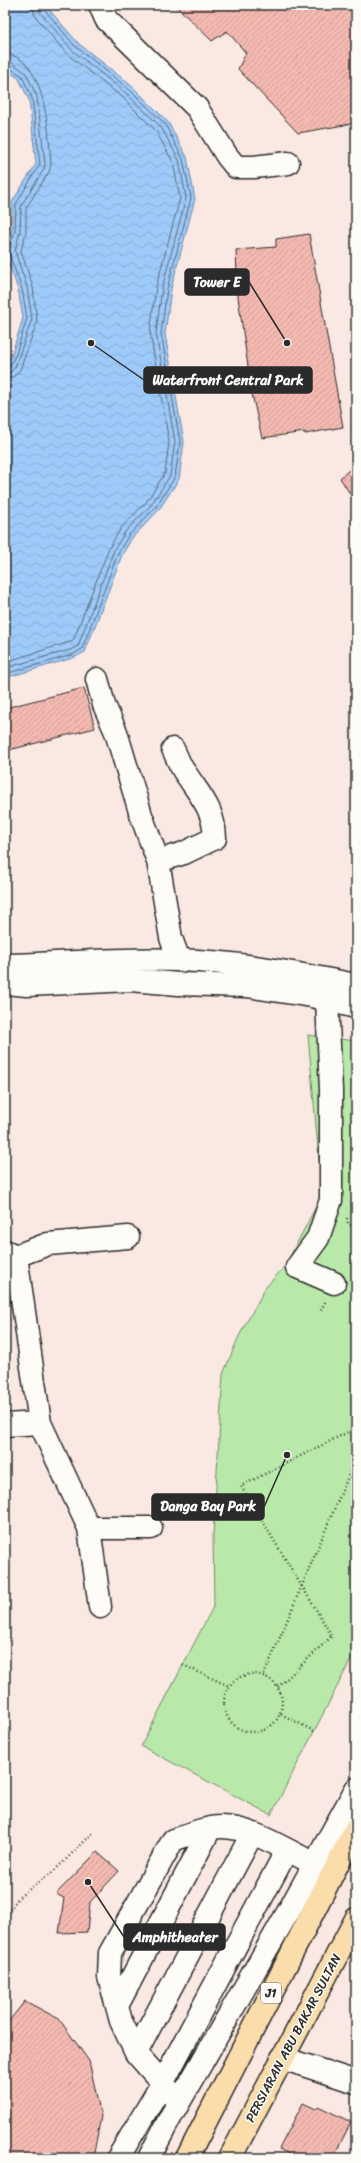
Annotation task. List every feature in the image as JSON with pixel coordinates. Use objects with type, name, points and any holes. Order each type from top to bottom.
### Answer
[{"type":"highway","name":"J1","points":[[187,2158],[356,1828]]},
{"type":"highway","name":"PERSIARAN ABU BAKAR SULTAN","points":[[230,2158],[356,1919]]},
{"type":"street","points":[[100,5],[106,20],[184,92],[197,108],[227,156],[236,167],[254,167],[288,163]]},
{"type":"street","points":[[97,678],[104,705],[116,732],[141,815],[158,861],[171,938],[179,960]]},
{"type":"street","points":[[158,861],[184,853],[215,838],[214,822],[206,802],[184,773],[173,749]]},
{"type":"street","points":[[5,965],[128,959],[179,960],[253,966],[356,985]]},
{"type":"street","points":[[5,983],[27,985],[130,980],[179,984],[247,986],[327,1000],[356,1007]]},
{"type":"street","points":[[327,1000],[332,1106],[331,1200],[318,1238],[297,1267],[334,1283]]},
{"type":"street","points":[[100,1607],[89,1528],[40,1423],[10,1254],[48,1244],[128,1237]]},
{"type":"street","points":[[5,1425],[40,1423]]},
{"type":"street","points":[[89,1528],[151,1528]]},
{"type":"street","points":[[149,2158],[179,2102],[315,1864],[356,1789]]},
{"type":"street","points":[[179,2102],[136,2053],[121,2021],[109,1977],[110,1953],[173,1840],[220,1827],[244,1830],[315,1864]]},
{"type":"street","points":[[117,2006],[210,1829]]},
{"type":"street","points":[[136,2053],[252,1834]]},
{"type":"street","points":[[118,2158],[163,2082],[287,1850]]},
{"type":"street","points":[[282,2058],[356,2082]]},
{"type":"path","points":[[278,1687],[332,1636],[241,1486],[356,1428]]},
{"type":"path","points":[[264,1675],[356,1458]]},
{"type":"path","points":[[183,1665],[229,1686]]},
{"type":"path","points":[[245,1675],[264,1675],[278,1687],[283,1705],[281,1714],[276,1723],[259,1732],[249,1732],[239,1729],[229,1719],[224,1705],[224,1695],[229,1686],[236,1679],[245,1675]]},
{"type":"path","points":[[281,1714],[314,1731]]},
{"type":"path","points":[[5,1916],[20,1897],[54,1871],[94,1833]]},
{"type":"green space","points":[[308,1035],[356,1041],[356,1650],[271,1815],[141,1746],[214,1605],[213,1536],[223,1374],[239,1336],[266,1287],[285,1266],[322,1195]]},
{"type":"water","points":[[5,5],[45,5],[78,43],[133,87],[168,122],[187,157],[195,199],[171,289],[165,334],[184,442],[179,479],[158,511],[132,538],[122,555],[85,652],[73,658],[5,678],[5,367],[12,353],[23,318],[18,290],[5,251],[12,230],[12,202],[36,164],[29,100],[19,79],[5,68]]},
{"type":"building","points":[[175,5],[356,5],[356,123],[298,133],[238,69],[246,53],[227,31],[212,41]]},
{"type":"building","points":[[309,234],[343,427],[305,434],[305,432],[262,438],[252,394],[238,297],[236,250],[276,247],[276,239]]},
{"type":"building","points":[[356,464],[356,503],[340,478]]},
{"type":"building","points":[[84,688],[95,728],[5,751],[5,708]]},
{"type":"building","points":[[97,1852],[119,1871],[90,1902],[87,1932],[59,1933],[64,1898],[56,1894]]},
{"type":"building","points":[[25,2001],[59,2019],[89,2061],[101,2116],[93,2158],[5,2158],[5,2026]]},
{"type":"building","points":[[303,2103],[316,2109],[318,2106],[351,2122],[333,2158],[297,2158],[279,2149]]},
{"type":"place","name":"Waterfront Central Park","points":[[91,343]]},
{"type":"place","name":"Tower E","points":[[287,343]]},
{"type":"place","name":"Danga Bay Park","points":[[287,1455]]},
{"type":"place","name":"Amphitheater","points":[[88,1882]]}]
